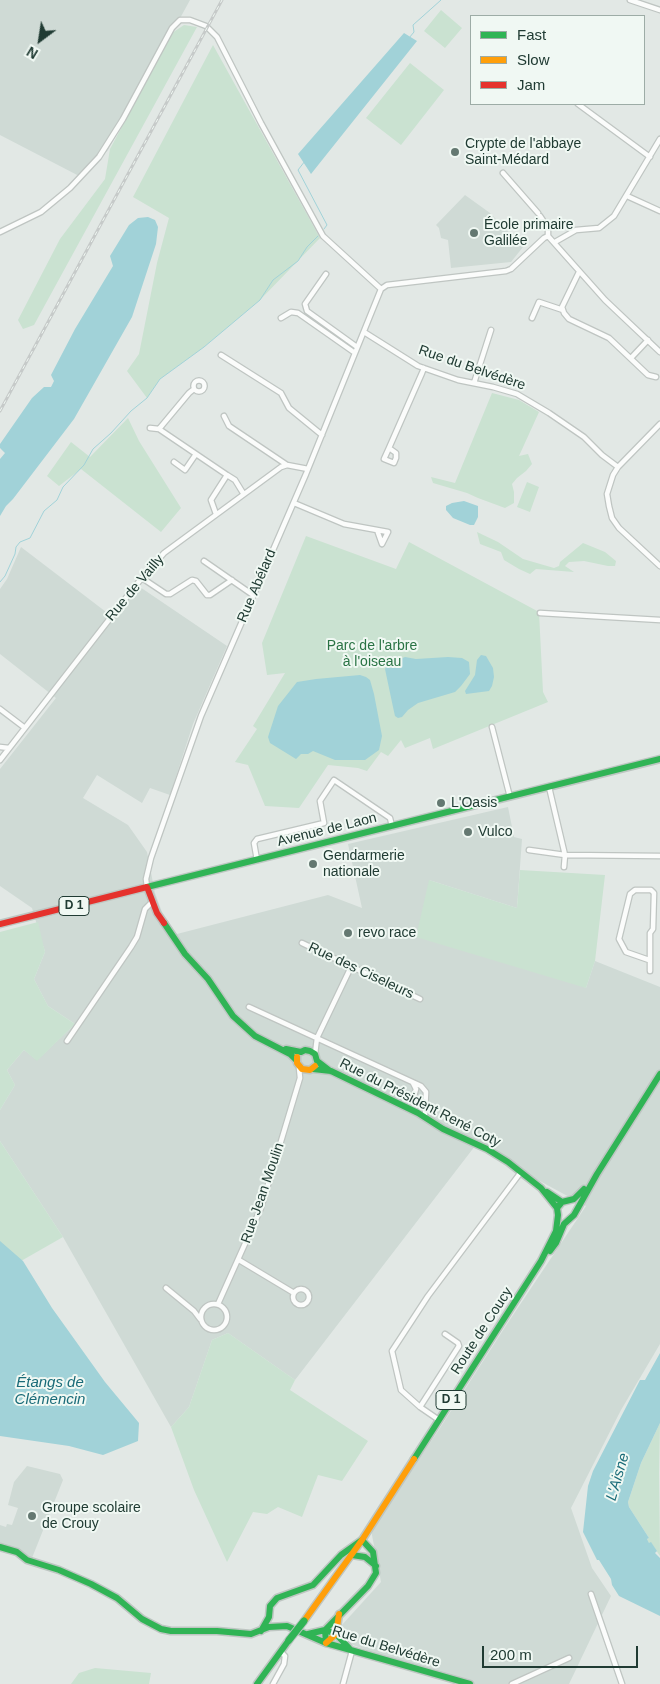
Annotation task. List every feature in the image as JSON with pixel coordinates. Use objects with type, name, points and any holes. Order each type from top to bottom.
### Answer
[{"type":"main road","name":"Avenue de Laon","points":[[0,924],[660,759]]},
{"type":"main road","points":[[147,888],[157,913],[185,954],[208,979],[233,1016],[248,1031],[264,1042],[290,1054],[298,1064]]},
{"type":"main road","points":[[226,1005],[265,1038],[290,1051],[310,1051],[331,1071]]},
{"type":"main road","points":[[298,1064],[303,1051]]},
{"type":"main road","points":[[310,1070],[316,1058]]},
{"type":"main road","name":"Rue du Président René Coty","points":[[298,1064],[310,1070],[331,1071],[423,1112],[443,1129],[474,1141],[502,1158],[562,1206]]},
{"type":"main road","points":[[562,1206],[581,1193],[597,1174],[660,1074]]},
{"type":"main road","name":"Route de Coucy","points":[[541,1261],[556,1243],[564,1224],[574,1215],[597,1174]]},
{"type":"main road","points":[[562,1206],[574,1204],[576,1210]]},
{"type":"main road","points":[[562,1206],[563,1218],[569,1218]]},
{"type":"main road","name":"Route de Coucy","points":[[362,1540],[541,1261],[556,1231],[562,1206]]},
{"type":"main road","points":[[260,1631],[269,1617],[270,1606],[277,1598],[313,1585],[341,1555],[362,1540],[373,1552],[376,1566],[374,1579],[325,1630],[326,1643]]},
{"type":"main road","name":"D 1","points":[[257,1684],[362,1540]]},
{"type":"main road","points":[[0,1547],[17,1552],[22,1557]]},
{"type":"main road","points":[[0,1551],[22,1557],[91,1584],[117,1598],[142,1618],[161,1629],[251,1634],[277,1626],[269,1617]]},
{"type":"main road","points":[[352,1555],[365,1557],[376,1566]]},
{"type":"main road","points":[[326,1643],[336,1634],[339,1614]]},
{"type":"main road","name":"Rue du Belvédère","points":[[277,1626],[296,1629],[326,1643],[470,1684]]},
{"type":"main road","points":[[308,1634],[325,1630],[336,1634],[352,1651]]},
{"type":"street","points":[[630,0],[660,10]]},
{"type":"street","points":[[0,232],[41,212],[70,188],[99,157],[123,119],[172,28],[180,20],[190,20],[206,26],[217,37],[322,236],[381,289],[387,285],[506,271],[511,269],[548,236]]},
{"type":"street","points":[[579,105],[650,157]]},
{"type":"street","points":[[555,242],[576,230],[599,228],[614,216],[660,140]]},
{"type":"street","points":[[503,173],[539,214],[548,228],[548,236],[579,272],[605,300],[660,352]]},
{"type":"street","points":[[627,196],[660,211]]},
{"type":"street","points":[[579,272],[562,307],[568,318],[609,338],[648,375],[656,377]]},
{"type":"street","points":[[326,274],[305,304],[307,311],[357,347]]},
{"type":"street","name":"Rue Abélard","points":[[147,888],[146,879],[151,858],[201,716],[294,503],[381,289]]},
{"type":"street","points":[[532,318],[539,302],[563,310]]},
{"type":"street","points":[[282,318],[291,312],[298,313],[355,353]]},
{"type":"street","points":[[474,383],[491,330]]},
{"type":"street","name":"Rue du Belvédère","points":[[364,332],[412,363],[424,368],[458,380],[516,394],[584,437],[602,455],[618,467]]},
{"type":"street","points":[[631,358],[648,340]]},
{"type":"street","points":[[221,355],[280,393],[289,408],[322,435]]},
{"type":"street","points":[[389,448],[424,368]]},
{"type":"street","points":[[159,429],[188,392],[194,389]]},
{"type":"street","points":[[224,416],[229,426],[287,465],[308,469]]},
{"type":"street","points":[[660,424],[618,467],[613,475],[607,494],[612,518],[619,528],[660,566]]},
{"type":"street","points":[[150,428],[159,429],[227,475],[234,480],[244,493]]},
{"type":"street","points":[[174,462],[185,470],[196,454]]},
{"type":"street","name":"Rue de Vailly","points":[[0,760],[142,578],[164,553],[244,493],[281,467],[287,465]]},
{"type":"street","points":[[216,514],[210,500],[227,475]]},
{"type":"street","points":[[294,503],[344,524],[377,530]]},
{"type":"street","points":[[204,561],[253,594]]},
{"type":"street","points":[[142,578],[166,594],[170,594],[192,580],[207,595],[210,595],[232,580]]},
{"type":"street","points":[[540,613],[660,620]]},
{"type":"street","points":[[0,709],[25,728]]},
{"type":"street","points":[[492,727],[510,797]]},
{"type":"street","points":[[0,746],[9,748]]},
{"type":"street","points":[[257,860],[254,844],[257,839],[324,823],[320,801],[334,780],[390,818],[392,826]]},
{"type":"street","points":[[549,788],[565,855],[564,866]]},
{"type":"street","points":[[529,850],[565,855],[660,856]]},
{"type":"street","points":[[649,960],[626,952],[620,939],[630,894],[634,890],[651,890],[654,894],[654,929],[650,934],[650,971]]},
{"type":"street","points":[[68,1041],[132,947],[145,909],[152,902]]},
{"type":"street","points":[[654,929],[660,928]]},
{"type":"street","name":"Rue des Ciseleurs","points":[[302,943],[420,999]]},
{"type":"street","points":[[303,1051],[316,1040],[351,967]]},
{"type":"street","points":[[249,1007],[316,1040],[424,1088],[426,1092],[423,1112]]},
{"type":"street","points":[[316,1040],[316,1058]]},
{"type":"street","name":"Rue Jean Moulin","points":[[218,1304],[261,1208],[300,1078],[298,1064]]},
{"type":"street","name":"Rue Jean Moulin","points":[[300,1078],[310,1070]]},
{"type":"street","points":[[412,1083],[416,1087],[413,1100],[423,1112]]},
{"type":"street","points":[[439,1420],[420,1407],[401,1390],[392,1351],[437,1284],[521,1172]]},
{"type":"street","points":[[239,1260],[294,1293]]},
{"type":"street","points":[[166,1288],[194,1311],[206,1327],[218,1330],[225,1325],[228,1318],[225,1309],[218,1304],[211,1304],[202,1311],[194,1311]]},
{"type":"street","points":[[201,1320],[202,1311]]},
{"type":"street","points":[[420,1407],[459,1346],[458,1343],[445,1334]]},
{"type":"street","points":[[591,1594],[622,1684]]},
{"type":"street","points":[[343,1684],[352,1651]]},
{"type":"street","points":[[272,1684],[284,1664],[285,1656],[281,1652]]},
{"type":"street","points":[[512,1684],[569,1658]]},
{"type":"shaded area","points":[[0,0],[190,0],[108,150],[83,178],[0,135]]},
{"type":"shaded area","name":"École primaire Galilée","points":[[465,195],[490,213],[523,247],[511,262],[451,268],[448,240],[441,238],[439,228],[436,225]]},
{"type":"shaded area","points":[[21,547],[110,615],[134,583],[227,646],[193,724],[170,795],[150,788],[142,803],[97,775],[83,798],[128,825],[147,852],[155,893],[162,912],[177,934],[328,895],[362,908],[348,844],[508,807],[514,837],[522,839],[517,908],[429,880],[586,988],[595,961],[660,987],[660,1344],[621,1410],[571,1508],[592,1568],[611,1596],[569,1684],[456,1684],[345,1642],[341,1626],[381,1582],[371,1530],[586,1206],[475,1146],[295,1380],[228,1333],[212,1340],[189,1407],[171,1427],[63,1237],[0,1141],[0,1110],[15,1085],[7,1070],[24,1050],[37,1060],[75,1024],[48,1006],[34,979],[45,952],[32,908],[0,886],[0,769],[56,698],[0,654],[0,589],[7,579]]},
{"type":"shaded area","name":"Groupe scolaire de Crouy","points":[[27,1466],[60,1474],[63,1480],[32,1558],[0,1545],[0,1525],[6,1527],[7,1524],[12,1525],[18,1508],[8,1505],[14,1482]]},
{"type":"green space","points":[[441,10],[462,28],[445,48],[424,31]]},
{"type":"green space","points":[[184,25],[197,27],[34,325],[23,329],[18,320],[60,239],[105,179],[110,149],[172,33]]},
{"type":"green space","points":[[213,45],[320,238],[260,300],[204,347],[160,379],[147,398],[127,371],[139,354],[157,263],[169,218],[133,197]]},
{"type":"green space","points":[[410,63],[444,90],[401,145],[366,118]]},
{"type":"green space","points":[[492,393],[519,400],[539,412],[519,456],[528,454],[532,464],[512,484],[514,503],[505,508],[467,493],[433,483],[431,477],[455,483]]},
{"type":"green space","points":[[128,418],[139,441],[181,508],[161,532],[81,469],[59,486],[47,476],[71,442],[90,457]]},
{"type":"green space","points":[[527,482],[539,487],[530,512],[517,507]]},
{"type":"green space","points":[[477,532],[498,542],[523,559],[554,568],[559,566],[560,562],[583,543],[605,552],[616,561],[615,566],[584,561],[569,562],[565,566],[574,572],[536,569],[530,574],[504,560],[501,552],[480,544]]},
{"type":"green space","name":"Parc de l'arbre à l'oiseau","points":[[306,536],[396,569],[409,542],[539,612],[543,692],[548,702],[433,749],[430,738],[405,748],[401,740],[388,756],[381,752],[367,771],[358,768],[328,765],[299,808],[265,806],[248,765],[235,762],[257,729],[253,726],[285,673],[267,675],[262,643]]},
{"type":"green space","points":[[520,870],[605,875],[595,961],[586,988],[416,937],[429,880],[517,908]]},
{"type":"green space","points":[[38,922],[45,952],[34,979],[48,1006],[75,1024],[37,1061],[24,1050],[7,1070],[15,1085],[0,1110],[0,932]]},
{"type":"green space","points":[[0,1141],[63,1237],[0,1273]]},
{"type":"green space","points":[[228,1333],[295,1380],[290,1390],[368,1441],[342,1481],[318,1475],[302,1517],[278,1507],[267,1514],[253,1512],[227,1562],[194,1490],[171,1427],[189,1407],[212,1340]]},
{"type":"green space","points":[[660,1423],[660,1556],[651,1543],[649,1543],[647,1539],[649,1538],[629,1507],[628,1502],[641,1463]]},
{"type":"green space","points":[[95,1668],[151,1673],[149,1684],[71,1684],[79,1673]]},
{"type":"water","points":[[404,33],[417,41],[311,174],[298,154]]},
{"type":"water","points":[[148,217],[155,220],[158,227],[156,244],[132,317],[74,419],[0,516],[0,459],[5,453],[0,448],[0,444],[32,398],[44,387],[51,387],[54,381],[51,375],[75,329],[113,266],[110,256],[129,225],[138,218]]},
{"type":"water","points":[[464,501],[478,506],[478,517],[474,525],[453,518],[446,510],[446,506],[452,503]]},
{"type":"water","points":[[481,655],[486,656],[493,668],[492,686],[489,691],[466,694],[465,691],[475,675],[477,660]]},
{"type":"water","points":[[405,657],[416,659],[462,658],[469,662],[470,674],[455,692],[418,703],[402,717],[398,718],[395,716],[385,669],[388,664]]},
{"type":"water","points":[[360,675],[370,680],[374,694],[382,736],[379,750],[365,760],[335,760],[313,751],[308,754],[301,754],[296,759],[270,743],[268,737],[278,706],[297,682]]},
{"type":"water","name":"Étangs de Clémencin","points":[[0,1241],[23,1261],[52,1308],[105,1382],[139,1423],[138,1441],[103,1455],[69,1446],[0,1436]]},
{"type":"water","name":"L'Aisne","points":[[660,1353],[660,1423],[641,1463],[628,1502],[629,1507],[649,1538],[647,1539],[649,1543],[651,1542],[657,1551],[655,1553],[660,1558],[660,1616],[619,1596],[612,1585],[611,1579],[599,1560],[597,1560],[583,1532],[588,1486],[593,1471],[640,1380],[645,1380]]},
{"type":"waterway","points":[[409,38],[414,32],[413,25],[441,0]]},
{"type":"waterway","points":[[305,161],[298,170],[327,225],[324,229]]},
{"type":"waterway","points":[[0,582],[5,576],[15,554],[16,547],[20,542],[30,538],[44,511],[57,500],[63,487],[84,465],[93,449],[131,411],[147,398],[160,379],[204,347],[260,300],[273,280],[298,261],[307,247],[318,236]]},
{"type":"railway","points":[[0,411],[222,0]]},
{"type":"traffic: fast","points":[[147,887],[660,759]]},
{"type":"traffic: fast","points":[[164,923],[185,954],[208,979],[233,1016],[255,1036],[290,1054],[296,1060]]},
{"type":"traffic: fast","points":[[286,1049],[301,1052],[305,1050],[310,1051],[315,1054],[317,1061],[330,1071]]},
{"type":"traffic: fast","points":[[313,1069],[331,1071],[418,1113],[443,1129],[487,1149],[508,1162],[541,1188],[557,1208]]},
{"type":"traffic: fast","points":[[550,1251],[556,1243],[564,1224],[574,1215],[597,1174],[660,1074]]},
{"type":"traffic: fast","points":[[547,1192],[562,1202],[574,1199],[584,1189]]},
{"type":"traffic: fast","points":[[414,1459],[541,1261],[556,1231],[557,1208],[562,1202]]},
{"type":"traffic: fast","points":[[261,1631],[269,1617],[270,1606],[277,1598],[313,1585],[341,1555],[362,1540],[373,1552],[376,1573],[368,1586],[325,1630],[326,1643]]},
{"type":"traffic: fast","points":[[0,1547],[17,1552],[27,1560],[59,1570],[91,1584],[117,1598],[142,1619],[161,1629],[251,1634],[269,1627],[287,1626],[326,1643],[470,1684]]},
{"type":"traffic: fast","points":[[352,1555],[365,1557],[376,1566]]},
{"type":"traffic: fast","points":[[289,1640],[304,1621]]},
{"type":"traffic: fast","points":[[308,1634],[325,1630],[336,1634],[349,1648]]},
{"type":"traffic: fast","points":[[257,1684],[289,1640]]},
{"type":"traffic: slow","points":[[297,1057],[297,1063],[302,1069],[310,1070],[315,1066]]},
{"type":"traffic: slow","points":[[304,1621],[362,1540],[414,1459]]},
{"type":"traffic: slow","points":[[326,1643],[336,1634],[339,1614]]},
{"type":"traffic: jam","points":[[0,924],[147,887],[157,913],[164,923]]},
{"type":"place","name":"Crypte de l'abbaye Saint-Médard","points":[[455,152]]},
{"type":"place","name":"École primaire Galilée","points":[[474,233]]},
{"type":"place","name":"L'Oasis","points":[[441,803]]},
{"type":"place","name":"Vulco","points":[[468,832]]},
{"type":"place","name":"Gendarmerie nationale","points":[[313,864]]},
{"type":"place","name":"revo race","points":[[348,933]]},
{"type":"place","name":"Groupe scolaire de Crouy","points":[[32,1516]]}]
